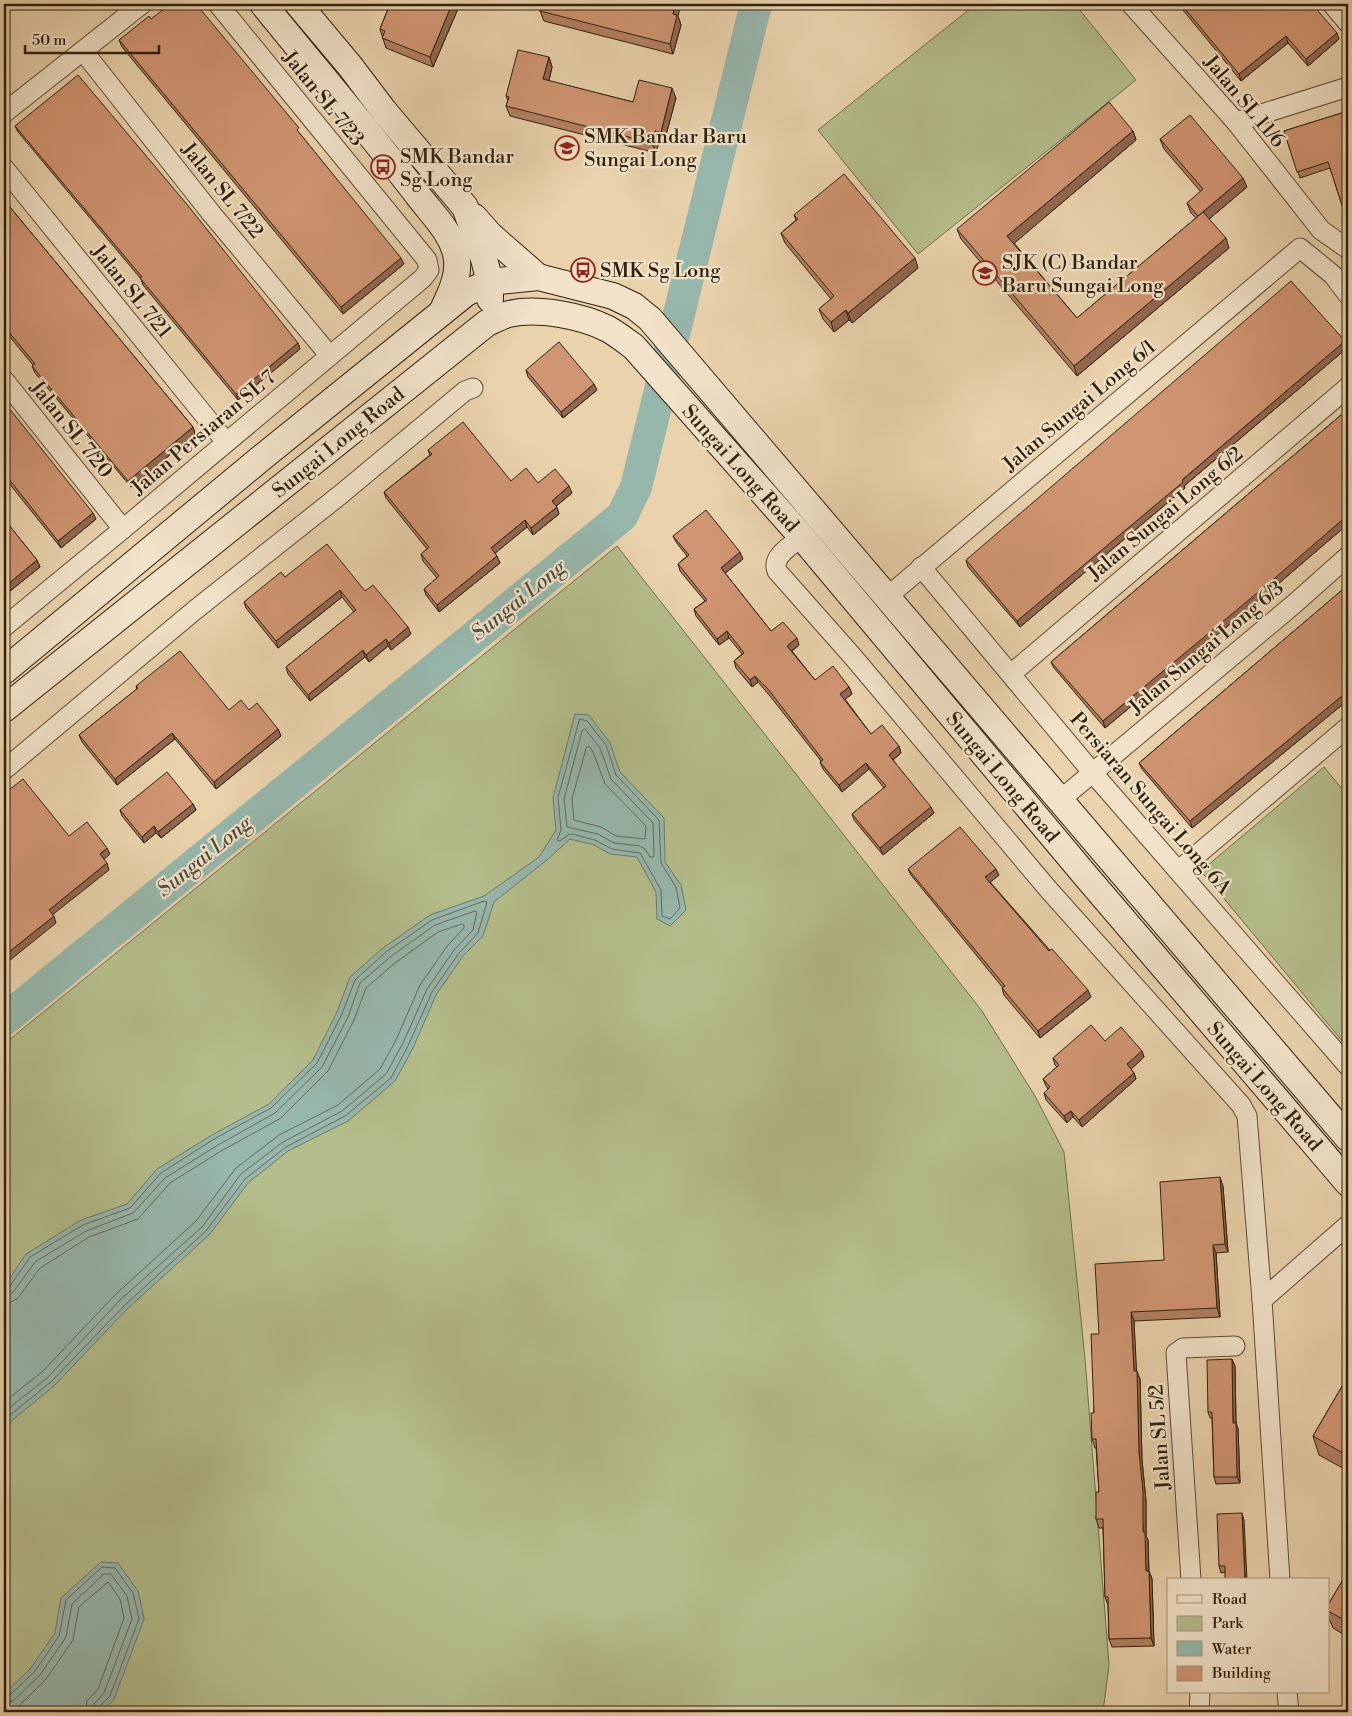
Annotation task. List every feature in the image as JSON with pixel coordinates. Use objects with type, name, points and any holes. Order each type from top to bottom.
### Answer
[{"type":"street","points":[[4,113],[142,4]]},
{"type":"street","name":"Jalan SL 7/23","points":[[218,4],[428,260],[429,270]]},
{"type":"street","points":[[264,4],[401,173],[450,237],[457,255],[456,280],[442,313]]},
{"type":"street","points":[[298,4],[350,66],[384,111],[490,236],[538,277]]},
{"type":"street","name":"Jalan SL 11/6","points":[[1131,4],[1236,122],[1321,230],[1348,249]]},
{"type":"street","points":[[1332,4],[1348,23]]},
{"type":"street","name":"Jalan SL 7/22","points":[[83,51],[211,213],[330,356]]},
{"type":"street","points":[[1236,122],[1348,87]]},
{"type":"street","name":"Jalan SL 7/21","points":[[4,168],[226,442]]},
{"type":"street","points":[[465,207],[484,259],[490,282],[487,322]]},
{"type":"street","name":"Jalan Sungai Long 6/1","points":[[887,597],[921,566],[1300,248],[1333,275],[1348,295]]},
{"type":"street","name":"Jalan Persiaran SL 7","points":[[4,627],[423,278],[429,270]]},
{"type":"street","name":"Sungai Long Road","points":[[4,671],[466,293],[490,282],[538,277],[613,296],[634,306],[650,319],[1348,1138]]},
{"type":"street","name":"Sungai Long Road","points":[[4,709],[487,322],[509,314],[555,313],[578,318],[608,329],[634,347],[802,537],[1091,882],[1348,1183]]},
{"type":"street","name":"Jalan SL 7/20","points":[[4,380],[123,529]]},
{"type":"street","name":"Jalan Sungai Long 6/2","points":[[1011,674],[1348,387]]},
{"type":"street","points":[[4,770],[195,610],[340,495],[465,391],[473,388]]},
{"type":"street","points":[[802,537],[777,558],[775,564],[777,571],[854,658],[1048,889],[1241,1105],[1247,1116],[1262,1300],[1280,1578]]},
{"type":"street","name":"Jalan Sungai Long 6/3","points":[[1060,800],[1293,605],[1348,556]]},
{"type":"street","name":"Persiaran Sungai Long 6A","points":[[921,566],[1092,772],[1348,1066]]},
{"type":"street","points":[[1179,870],[1348,727]]},
{"type":"street","points":[[1262,1300],[1348,1225]]},
{"type":"street","name":"Jalan SL 5/2","points":[[1191,1578],[1176,1353],[1183,1348],[1235,1346]]},
{"type":"street","points":[[1199,1712],[1200,1694]]},
{"type":"street","points":[[1287,1694],[1289,1712]]},
{"type":"green space","points":[[976,4],[1075,4],[1136,80],[918,254],[818,130]]},
{"type":"green space","points":[[617,546],[982,1011],[1035,1096],[1064,1152],[1085,1359],[1109,1665],[1103,1712],[4,1712],[4,1044]]},
{"type":"green space","points":[[1324,767],[1348,796],[1348,1048],[1201,871]]},
{"type":"water","points":[[575,714],[589,715],[610,743],[620,772],[664,818],[665,862],[681,885],[686,910],[670,926],[657,919],[656,892],[637,857],[610,854],[594,845],[570,839],[494,902],[483,936],[463,956],[436,995],[413,1048],[395,1081],[348,1121],[288,1151],[248,1183],[210,1234],[128,1308],[54,1386],[4,1427],[4,1287],[26,1254],[81,1220],[127,1204],[157,1169],[212,1135],[269,1104],[313,1060],[337,1012],[350,977],[383,948],[430,915],[484,896],[539,857],[556,830],[553,798]]},
{"type":"water","points":[[101,1562],[118,1563],[138,1591],[144,1619],[114,1699],[102,1712],[4,1712],[4,1694],[31,1668],[55,1633],[61,1598]]},
{"type":"building","points":[[170,4],[196,4],[299,128],[297,130],[401,258],[341,307],[119,40],[149,16],[151,19]]},
{"type":"building","points":[[390,4],[452,4],[430,57],[382,38],[385,31],[380,29]]},
{"type":"building","points":[[542,4],[633,4],[643,6],[643,4],[675,4],[673,14],[677,15],[670,44],[540,11]]},
{"type":"building","points":[[1181,4],[1312,4],[1337,33],[1306,59],[1286,36],[1239,74]]},
{"type":"building","points":[[518,50],[549,57],[543,79],[633,102],[639,80],[672,88],[661,132],[655,131],[652,143],[506,106],[509,97],[506,96]]},
{"type":"building","points":[[78,75],[185,202],[298,343],[236,394],[140,278],[142,277],[15,126]]},
{"type":"building","points":[[1109,102],[1133,131],[1007,236],[1077,318],[1203,212],[1226,238],[1074,366],[957,229]]},
{"type":"building","points":[[1348,111],[1348,217],[1346,217],[1328,162],[1297,172],[1284,131]]},
{"type":"building","points":[[1190,115],[1243,178],[1198,216],[1187,203],[1203,189],[1160,139]]},
{"type":"building","points":[[844,174],[915,258],[848,313],[846,310],[831,322],[819,309],[834,296],[781,233],[798,219],[794,215]]},
{"type":"building","points":[[4,200],[193,427],[128,481],[32,366],[35,364],[4,326]]},
{"type":"building","points":[[1291,281],[1345,341],[1182,480],[1183,482],[1017,621],[966,560]]},
{"type":"building","points":[[559,342],[594,384],[561,412],[526,370]]},
{"type":"building","points":[[4,402],[93,513],[58,541],[4,473]]},
{"type":"building","points":[[1348,409],[1348,515],[1103,721],[1051,662]]},
{"type":"building","points":[[463,422],[511,481],[526,468],[538,483],[555,469],[569,486],[552,501],[557,507],[531,528],[525,520],[491,548],[497,556],[437,605],[424,589],[439,576],[421,554],[429,547],[384,492],[432,454],[428,450]]},
{"type":"building","points":[[706,510],[740,552],[721,568],[771,631],[783,622],[797,638],[787,646],[815,680],[833,666],[849,687],[840,694],[871,734],[882,725],[899,746],[889,755],[931,807],[880,848],[852,814],[886,786],[866,763],[839,785],[820,762],[823,760],[768,689],[755,676],[750,680],[734,661],[744,653],[727,631],[717,639],[694,609],[707,600],[678,564],[689,555],[673,536]]},
{"type":"building","points":[[4,519],[37,560],[8,584],[4,579]]},
{"type":"building","points":[[327,544],[365,591],[373,585],[408,627],[389,643],[386,639],[366,655],[363,650],[308,695],[286,667],[356,610],[340,590],[276,641],[244,602],[281,572],[285,577]]},
{"type":"building","points":[[1348,585],[1348,691],[1190,821],[1139,763]]},
{"type":"building","points":[[180,651],[229,710],[241,700],[249,710],[257,703],[278,729],[214,782],[172,733],[115,779],[79,735],[138,688],[136,686]]},
{"type":"building","points":[[167,772],[193,804],[158,832],[154,826],[142,837],[120,810]]},
{"type":"building","points":[[23,779],[69,836],[87,822],[107,848],[100,854],[107,863],[49,910],[54,916],[4,956],[4,794]]},
{"type":"building","points":[[960,827],[996,869],[985,877],[1049,951],[1052,949],[1088,990],[1038,1031],[1002,988],[1005,986],[908,869]]},
{"type":"building","points":[[1091,1025],[1105,1041],[1121,1027],[1142,1051],[1127,1064],[1134,1073],[1079,1120],[1071,1111],[1064,1116],[1044,1093],[1050,1087],[1043,1079],[1059,1065],[1053,1058]]},
{"type":"building","points":[[1220,1177],[1225,1244],[1213,1245],[1217,1308],[1131,1312],[1134,1371],[1137,1371],[1143,1532],[1145,1532],[1146,1571],[1149,1571],[1151,1638],[1109,1639],[1108,1597],[1105,1597],[1103,1519],[1096,1519],[1096,1492],[1099,1492],[1096,1439],[1092,1439],[1091,1413],[1094,1413],[1091,1334],[1099,1334],[1095,1264],[1164,1260],[1160,1182]]},
{"type":"building","points":[[1232,1359],[1233,1423],[1236,1423],[1237,1477],[1214,1477],[1212,1412],[1208,1412],[1207,1360]]},
{"type":"building","points":[[1348,1376],[1348,1456],[1313,1436]]},
{"type":"building","points":[[1242,1513],[1245,1578],[1225,1578],[1225,1566],[1219,1566],[1217,1514]]},
{"type":"building","points":[[1348,1571],[1348,1622],[1330,1612],[1330,1602]]},
{"type":"waterway","name":"Sungai Long","points":[[4,1020],[622,516],[636,487],[756,4]]},
{"type":"place","name":"SMK Bandar Baru Sungai Long","points":[[567,148]]},
{"type":"place","name":"SMK Bandar Sg Long","points":[[383,167]]},
{"type":"place","name":"SMK Sg Long","points":[[583,270]]},
{"type":"place","name":"SJK (C) Bandar Baru Sungai Long","points":[[985,273]]}]
